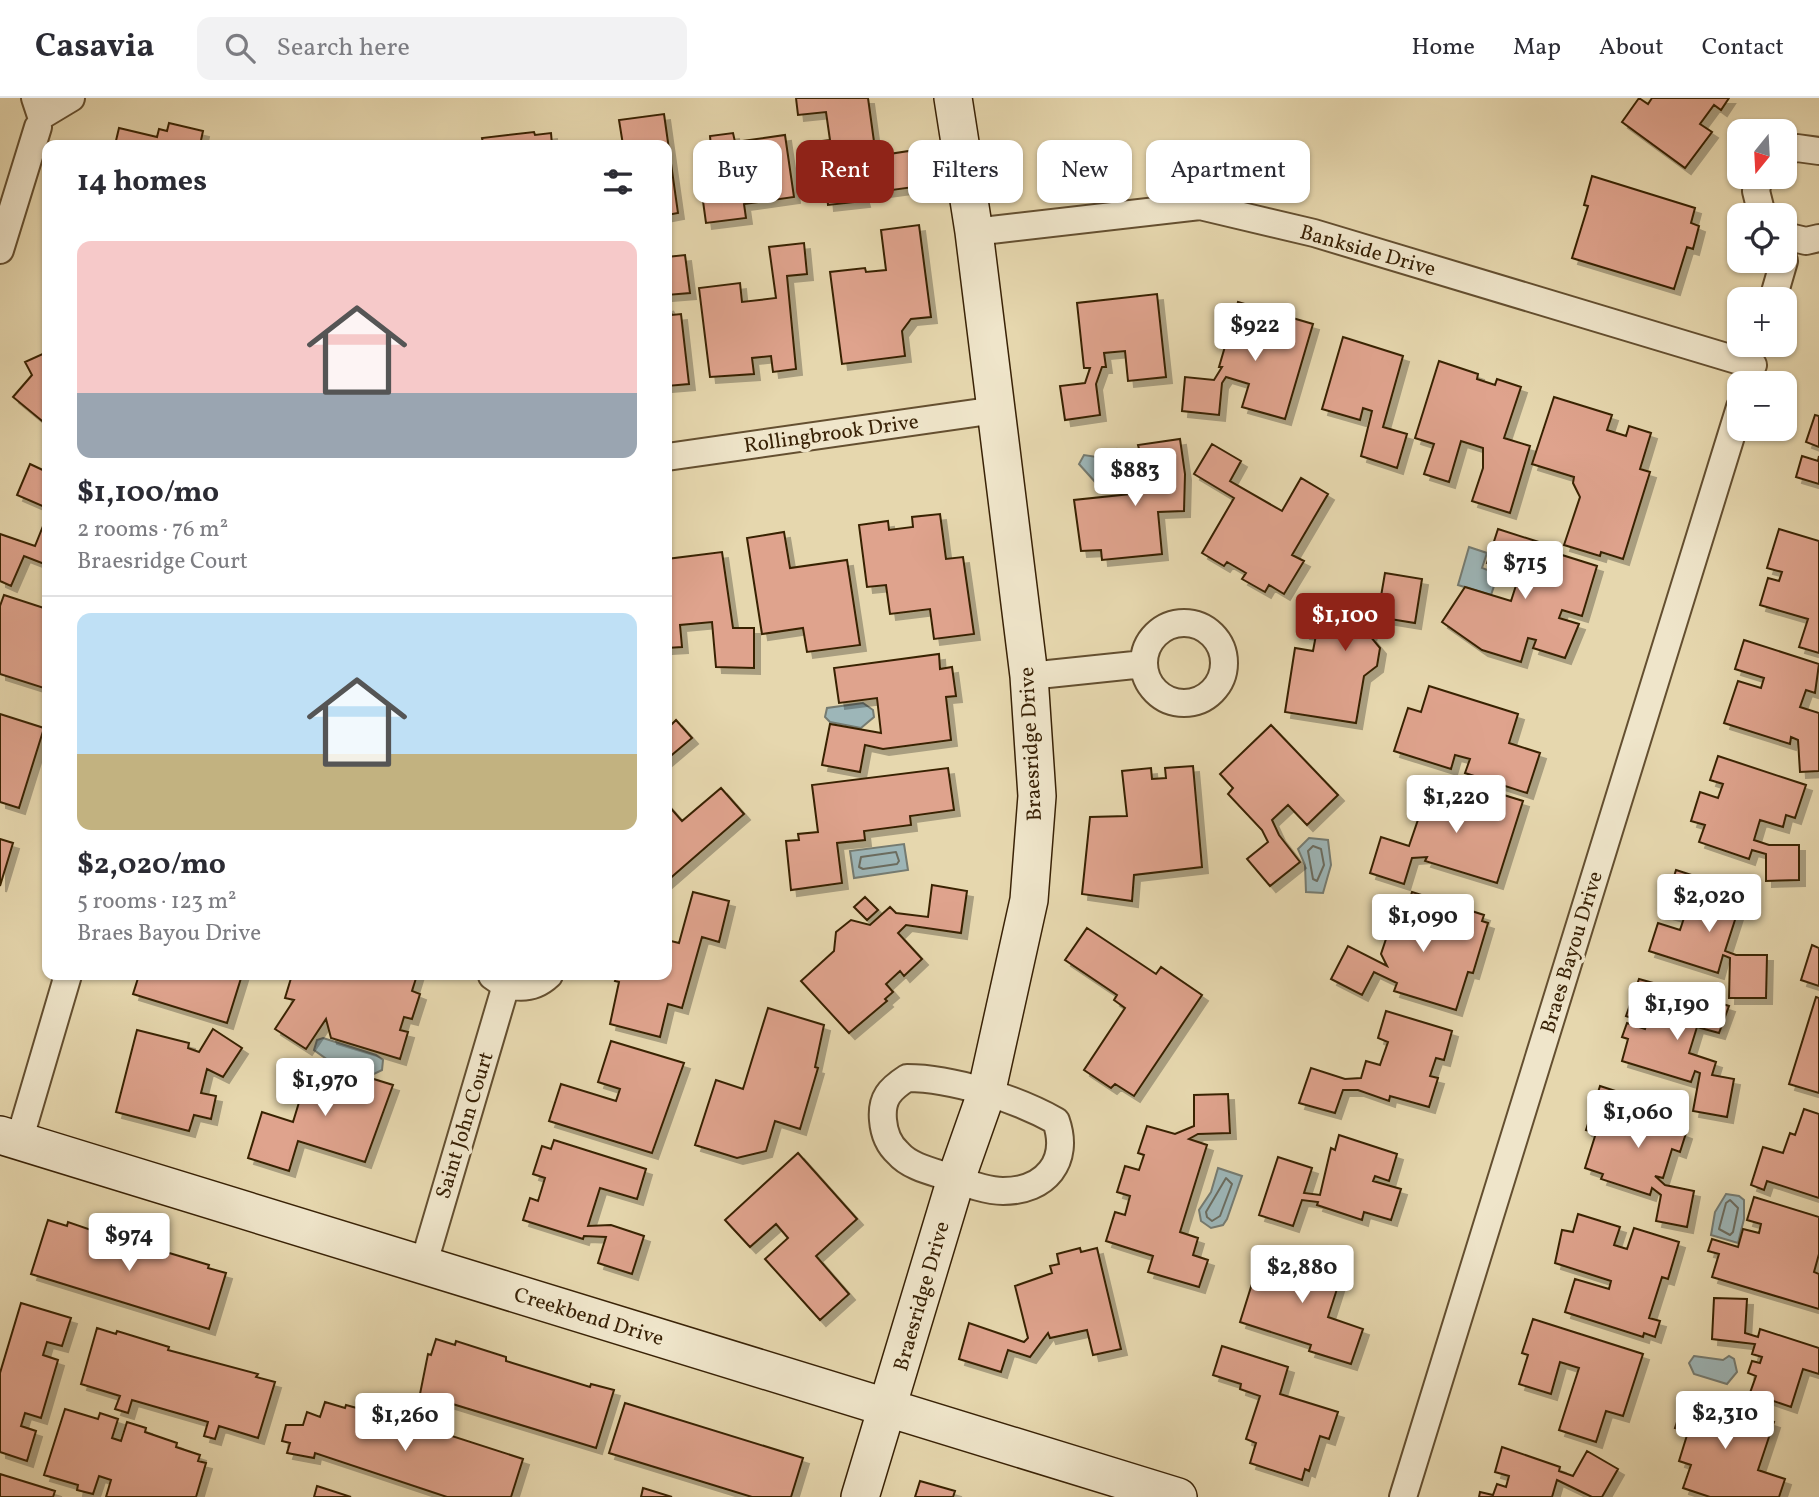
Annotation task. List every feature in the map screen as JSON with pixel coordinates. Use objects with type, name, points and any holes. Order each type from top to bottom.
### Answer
[{"type":"street","points":[[35,98],[41,116],[71,98]]},
{"type":"street","name":"Braesridge Drive","points":[[860,1497],[956,1179],[986,1094],[1029,900],[1037,796],[1029,676],[974,232],[953,98]]},
{"type":"street","points":[[0,250],[38,127]]},
{"type":"street","points":[[1797,148],[1819,151]]},
{"type":"street","name":"Bankside Drive","points":[[974,232],[1200,206],[1314,233],[1753,364]]},
{"type":"street","points":[[1797,245],[1819,237]]},
{"type":"street","name":"Rollingbrook Drive","points":[[672,456],[996,410]]},
{"type":"street","name":"Braes Bayou Drive","points":[[1403,1497],[1729,441]]},
{"type":"street","points":[[1029,676],[1144,664]]},
{"type":"street","points":[[9,1138],[66,980]]},
{"type":"street","name":"Saint John Court","points":[[423,1266],[498,980],[532,986],[541,980]]},
{"type":"street","points":[[907,1078],[933,1078],[986,1094],[1035,1109],[1056,1121],[1062,1140],[1059,1159],[1045,1178],[1026,1187],[1002,1191],[956,1179],[923,1169],[898,1154],[884,1134],[882,1109],[888,1090],[907,1078]]},
{"type":"street","name":"Creekbend Drive","points":[[9,1138],[1178,1497]]},
{"type":"water","points":[[1117,449],[1125,453],[1133,467],[1128,479],[1112,476],[1096,483],[1079,464],[1084,455],[1103,458]]},
{"type":"water","points":[[1469,547],[1487,553],[1482,568],[1498,574],[1491,595],[1458,585]]},
{"type":"water","points":[[863,703],[873,710],[874,717],[861,728],[830,722],[825,717],[827,708]]},
{"type":"water","points":[[1309,838],[1328,840],[1331,865],[1323,893],[1306,892],[1305,865],[1298,849]]},
{"type":"water","points":[[904,844],[908,870],[854,878],[850,851]]},
{"type":"water","points":[[323,1038],[376,1055],[383,1060],[382,1070],[374,1074],[328,1060],[314,1050],[317,1040]]},
{"type":"water","points":[[1218,1168],[1242,1176],[1227,1219],[1223,1225],[1211,1228],[1201,1221],[1199,1210],[1211,1192]]},
{"type":"water","points":[[1726,1194],[1739,1196],[1744,1200],[1744,1219],[1738,1243],[1711,1235],[1715,1212]]},
{"type":"water","points":[[1694,1356],[1723,1360],[1729,1356],[1734,1359],[1737,1372],[1727,1384],[1694,1374],[1689,1363]]},
{"type":"building","points":[[796,98],[868,98],[874,140],[830,140],[826,112],[798,115]]},
{"type":"building","points":[[1639,98],[1648,104],[1652,98],[1729,98],[1721,110],[1714,105],[1700,124],[1712,132],[1685,168],[1622,122]]},
{"type":"building","points":[[664,114],[668,140],[622,140],[619,120]]},
{"type":"building","points":[[169,123],[203,131],[201,140],[116,140],[119,128],[157,137],[159,129],[167,131]]},
{"type":"building","points":[[534,132],[535,135],[551,133],[552,140],[482,140]]},
{"type":"building","points":[[733,133],[735,140],[710,140],[710,136]]},
{"type":"building","points":[[785,135],[794,197],[782,199],[782,140],[749,140]]},
{"type":"building","points":[[908,151],[908,188],[894,190],[894,153]]},
{"type":"building","points":[[672,171],[678,213],[672,214]]},
{"type":"building","points":[[1592,176],[1695,208],[1691,223],[1699,226],[1693,249],[1687,247],[1674,289],[1572,258],[1588,206],[1584,205]]},
{"type":"building","points":[[703,203],[751,203],[744,204],[746,218],[706,223]]},
{"type":"building","points":[[919,225],[931,317],[911,319],[902,331],[905,356],[842,364],[830,272],[865,268],[866,272],[886,270],[881,230]]},
{"type":"building","points":[[804,243],[807,274],[787,276],[796,369],[773,372],[771,356],[752,358],[754,374],[710,377],[699,288],[740,283],[742,302],[776,298],[769,247]]},
{"type":"building","points":[[685,255],[690,293],[672,295],[672,256]]},
{"type":"building","points":[[1157,294],[1166,377],[1128,381],[1125,351],[1104,353],[1106,367],[1102,367],[1096,384],[1100,415],[1065,420],[1060,386],[1085,383],[1090,368],[1084,368],[1077,303]]},
{"type":"building","points":[[1238,302],[1313,324],[1285,419],[1242,407],[1249,384],[1226,377],[1222,383],[1219,415],[1182,411],[1185,377],[1214,380],[1222,367],[1219,367]]},
{"type":"building","points":[[681,314],[689,384],[672,386],[672,315]]},
{"type":"building","points":[[1343,337],[1403,356],[1383,427],[1407,434],[1397,468],[1361,456],[1372,411],[1363,408],[1360,420],[1322,409]]},
{"type":"building","points":[[42,354],[42,421],[13,397],[32,375],[25,362]]},
{"type":"building","points":[[1439,361],[1478,374],[1477,379],[1495,385],[1497,379],[1521,387],[1504,438],[1530,446],[1510,513],[1472,501],[1483,468],[1483,448],[1461,441],[1449,482],[1424,474],[1434,444],[1415,438]]},
{"type":"building","points":[[1554,397],[1612,415],[1607,430],[1626,436],[1629,426],[1651,433],[1640,469],[1650,472],[1623,559],[1601,552],[1600,556],[1564,545],[1580,497],[1573,483],[1574,477],[1532,464]]},
{"type":"building","points":[[1815,415],[1819,416],[1819,447],[1806,442]]},
{"type":"building","points":[[1180,439],[1185,474],[1184,511],[1158,512],[1162,554],[1102,560],[1101,550],[1081,551],[1074,500],[1140,493],[1147,479],[1138,445]]},
{"type":"building","points":[[1212,444],[1241,461],[1230,481],[1282,511],[1301,478],[1328,494],[1292,555],[1304,561],[1284,594],[1269,585],[1265,592],[1242,579],[1246,573],[1227,562],[1224,566],[1202,553],[1234,498],[1194,474]]},
{"type":"building","points":[[1802,456],[1818,461],[1819,456],[1819,484],[1796,477]]},
{"type":"building","points":[[30,464],[42,470],[42,506],[17,495]]},
{"type":"building","points":[[940,514],[946,559],[963,557],[974,634],[934,639],[930,609],[890,614],[886,585],[867,587],[859,525],[888,521],[889,530],[913,527],[912,517]]},
{"type":"building","points":[[42,528],[42,563],[24,556],[11,586],[0,581],[0,534],[35,546]]},
{"type":"building","points":[[1498,529],[1545,544],[1543,549],[1597,566],[1582,616],[1562,610],[1559,618],[1579,624],[1565,658],[1533,648],[1536,640],[1528,638],[1521,662],[1482,650],[1442,622],[1465,587],[1511,601],[1520,573],[1487,563]]},
{"type":"building","points":[[1779,529],[1819,541],[1819,653],[1799,647],[1808,619],[1760,605],[1768,578],[1779,581],[1782,572],[1767,568]]},
{"type":"building","points":[[784,532],[790,568],[847,560],[860,645],[807,652],[803,628],[762,634],[747,538]]},
{"type":"building","points":[[722,552],[733,628],[754,628],[754,668],[716,667],[712,622],[680,625],[682,647],[672,648],[672,558]]},
{"type":"building","points":[[1385,573],[1422,579],[1415,623],[1384,618],[1373,622],[1370,636],[1380,648],[1377,666],[1364,676],[1356,723],[1285,712],[1295,648],[1313,651],[1316,635],[1304,633],[1309,605],[1361,614],[1379,608]]},
{"type":"building","points":[[4,595],[42,607],[42,687],[0,674],[0,606]]},
{"type":"building","points":[[1744,640],[1819,664],[1815,693],[1806,690],[1800,707],[1819,713],[1819,771],[1800,772],[1798,740],[1791,737],[1790,744],[1724,723],[1738,681],[1761,688],[1764,678],[1735,669]]},
{"type":"building","points":[[939,654],[940,669],[952,667],[956,696],[946,697],[951,740],[883,749],[865,745],[860,772],[822,765],[830,724],[881,733],[877,698],[839,703],[834,668]]},
{"type":"building","points":[[1429,686],[1518,714],[1509,743],[1540,753],[1527,793],[1465,773],[1470,759],[1455,755],[1451,769],[1394,751],[1408,708],[1421,712]]},
{"type":"building","points":[[0,714],[42,727],[42,734],[19,808],[0,802]]},
{"type":"building","points":[[676,720],[692,738],[672,755],[672,724]]},
{"type":"building","points":[[1271,725],[1338,795],[1307,825],[1288,805],[1272,820],[1279,835],[1300,862],[1270,886],[1247,859],[1268,842],[1262,830],[1228,794],[1233,788],[1220,774]]},
{"type":"building","points":[[1718,756],[1806,785],[1795,818],[1786,815],[1783,827],[1760,820],[1754,840],[1769,845],[1799,845],[1799,880],[1766,881],[1766,854],[1752,850],[1749,859],[1699,842],[1705,825],[1691,821],[1700,792],[1718,798],[1723,784],[1710,780]]},
{"type":"building","points":[[1193,766],[1202,867],[1134,875],[1132,901],[1082,894],[1090,817],[1127,816],[1122,771],[1151,768],[1152,779],[1166,778],[1165,768]]},
{"type":"building","points":[[948,768],[954,810],[910,816],[911,825],[864,831],[865,840],[837,843],[842,883],[791,890],[786,841],[799,840],[798,834],[818,832],[812,785]]},
{"type":"building","points":[[1449,778],[1523,801],[1497,883],[1425,861],[1427,857],[1412,858],[1404,884],[1370,873],[1381,837],[1409,846],[1421,811],[1437,816]]},
{"type":"building","points":[[721,788],[744,814],[672,877],[672,810],[682,821]]},
{"type":"building","points":[[0,839],[13,843],[0,886]]},
{"type":"building","points":[[1676,870],[1744,892],[1725,951],[1736,955],[1767,955],[1766,998],[1729,998],[1730,958],[1723,955],[1718,973],[1649,951],[1658,923],[1680,930],[1684,918],[1663,912]]},
{"type":"building","points":[[932,885],[967,891],[961,933],[906,925],[898,933],[922,959],[904,976],[900,971],[886,984],[893,992],[885,999],[887,1001],[849,1033],[801,981],[834,951],[836,932],[851,920],[870,925],[890,907],[896,913],[928,917]]},
{"type":"building","points":[[693,892],[729,901],[719,942],[702,937],[682,1008],[668,1004],[660,1037],[610,1024],[619,982],[615,980],[672,980],[672,941],[679,943]]},
{"type":"building","points":[[1412,892],[1484,915],[1482,921],[1488,923],[1473,973],[1468,972],[1456,1010],[1394,991],[1397,983],[1374,972],[1362,995],[1331,979],[1348,946],[1387,966],[1381,954],[1387,936],[1400,932]]},
{"type":"building","points":[[865,897],[878,910],[867,920],[854,907]]},
{"type":"building","points":[[1087,928],[1156,974],[1161,967],[1202,995],[1134,1096],[1115,1084],[1111,1088],[1084,1070],[1125,1008],[1114,1000],[1117,995],[1065,960]]},
{"type":"building","points":[[1812,945],[1819,948],[1819,986],[1801,980]]},
{"type":"building","points":[[1639,979],[1671,988],[1667,1002],[1682,1007],[1687,993],[1729,1006],[1719,1033],[1697,1027],[1689,1053],[1716,1062],[1712,1075],[1734,1079],[1727,1117],[1693,1111],[1700,1073],[1695,1071],[1691,1082],[1622,1061],[1628,1039],[1622,1037],[1627,1023],[1645,1029],[1647,1023],[1626,1016]]},
{"type":"building","points":[[137,980],[240,980],[227,1023],[133,994]]},
{"type":"building","points":[[290,980],[415,980],[412,991],[420,994],[412,1019],[404,1017],[400,1030],[408,1032],[400,1059],[331,1038],[326,1019],[306,1049],[275,1029],[294,1000],[285,998]]},
{"type":"building","points":[[1816,997],[1819,998],[1819,1093],[1789,1084]]},
{"type":"building","points":[[768,1008],[824,1025],[815,1067],[818,1068],[800,1129],[775,1121],[766,1151],[737,1158],[695,1145],[716,1080],[743,1089]]},
{"type":"building","points":[[1386,1011],[1452,1031],[1444,1060],[1436,1058],[1430,1076],[1438,1078],[1429,1107],[1390,1096],[1389,1101],[1358,1090],[1343,1090],[1335,1113],[1299,1103],[1311,1068],[1345,1079],[1361,1078],[1366,1061],[1380,1065],[1388,1042],[1378,1038]]},
{"type":"building","points":[[213,1029],[242,1048],[223,1077],[207,1069],[201,1093],[216,1096],[211,1119],[194,1115],[189,1131],[116,1112],[137,1030],[189,1043],[188,1048],[199,1052]]},
{"type":"building","points":[[611,1041],[684,1063],[652,1153],[549,1121],[561,1084],[616,1101],[620,1089],[598,1082]]},
{"type":"building","points":[[312,1060],[393,1085],[365,1162],[298,1141],[289,1171],[248,1158],[262,1112],[293,1122]]},
{"type":"building","points":[[1600,1086],[1677,1111],[1672,1128],[1686,1133],[1680,1152],[1672,1149],[1663,1178],[1655,1176],[1665,1185],[1694,1191],[1687,1227],[1656,1221],[1661,1195],[1652,1188],[1650,1195],[1601,1179],[1603,1174],[1585,1168],[1596,1133],[1586,1130]]},
{"type":"building","points":[[1228,1094],[1230,1133],[1198,1134],[1189,1139],[1207,1145],[1180,1232],[1198,1238],[1193,1255],[1208,1260],[1199,1287],[1148,1272],[1153,1256],[1106,1241],[1115,1212],[1125,1215],[1130,1196],[1117,1192],[1125,1166],[1139,1170],[1144,1155],[1138,1153],[1147,1126],[1175,1134],[1194,1126],[1194,1095]]},
{"type":"building","points":[[1804,1109],[1819,1114],[1819,1198],[1767,1181],[1764,1190],[1751,1185],[1763,1147],[1783,1153],[1790,1133],[1795,1135]]},
{"type":"building","points":[[1339,1135],[1397,1154],[1389,1181],[1375,1176],[1373,1181],[1401,1189],[1391,1220],[1364,1212],[1362,1220],[1317,1205],[1318,1202],[1302,1200],[1293,1226],[1259,1215],[1278,1157],[1312,1168],[1304,1193],[1320,1195],[1331,1148],[1335,1150]]},
{"type":"building","points":[[554,1140],[646,1169],[637,1199],[600,1188],[588,1226],[611,1225],[644,1236],[632,1274],[598,1263],[606,1237],[584,1236],[583,1239],[523,1220],[530,1198],[538,1201],[545,1178],[533,1174],[542,1146],[551,1149]]},
{"type":"building","points":[[798,1153],[857,1219],[816,1256],[849,1294],[820,1320],[765,1259],[788,1238],[776,1224],[750,1247],[725,1220]]},
{"type":"building","points":[[1754,1197],[1819,1217],[1819,1254],[1814,1272],[1819,1274],[1819,1309],[1712,1277],[1719,1254],[1708,1251],[1712,1239],[1738,1247],[1743,1229],[1759,1233],[1761,1224],[1747,1220]]},
{"type":"building","points":[[1578,1214],[1620,1227],[1614,1245],[1627,1249],[1634,1228],[1679,1242],[1668,1279],[1662,1277],[1649,1318],[1660,1321],[1655,1337],[1644,1333],[1643,1337],[1565,1312],[1575,1279],[1609,1289],[1611,1281],[1555,1263],[1562,1230],[1573,1232]]},
{"type":"building","points":[[48,1220],[67,1226],[68,1222],[155,1252],[156,1249],[209,1265],[208,1268],[226,1273],[209,1329],[31,1274]]},
{"type":"building","points":[[1080,1248],[1081,1252],[1097,1248],[1121,1349],[1093,1355],[1087,1330],[1050,1338],[1048,1333],[1030,1357],[1008,1350],[1001,1372],[959,1359],[969,1323],[1024,1342],[1028,1338],[1015,1286],[1052,1273],[1050,1266],[1059,1264],[1057,1254]]},
{"type":"building","points":[[1306,1251],[1345,1264],[1328,1317],[1363,1329],[1351,1364],[1309,1351],[1311,1345],[1240,1322],[1261,1255],[1300,1268]]},
{"type":"building","points":[[1714,1298],[1747,1299],[1745,1333],[1758,1337],[1760,1329],[1819,1348],[1819,1374],[1803,1369],[1791,1407],[1750,1393],[1756,1376],[1748,1373],[1752,1361],[1760,1363],[1762,1357],[1752,1354],[1755,1344],[1712,1339]]},
{"type":"building","points":[[21,1303],[71,1318],[62,1346],[47,1342],[43,1355],[58,1360],[41,1418],[25,1413],[21,1426],[36,1431],[27,1461],[0,1452],[0,1373]]},
{"type":"building","points":[[1533,1319],[1643,1354],[1623,1416],[1606,1411],[1596,1442],[1559,1430],[1579,1368],[1560,1362],[1551,1394],[1519,1384],[1528,1355],[1522,1353]]},
{"type":"building","points":[[97,1328],[116,1334],[117,1331],[169,1347],[168,1350],[258,1374],[256,1377],[275,1382],[258,1438],[219,1426],[215,1439],[204,1436],[208,1422],[132,1400],[128,1413],[115,1409],[120,1396],[81,1384]]},
{"type":"building","points":[[436,1339],[455,1345],[456,1341],[506,1357],[506,1361],[590,1387],[591,1384],[614,1390],[596,1448],[420,1394],[428,1354],[431,1355]]},
{"type":"building","points":[[1222,1346],[1288,1367],[1280,1394],[1338,1412],[1329,1439],[1320,1436],[1309,1471],[1305,1469],[1302,1480],[1250,1463],[1256,1443],[1246,1439],[1260,1396],[1240,1389],[1241,1384],[1213,1375]]},
{"type":"building","points":[[1686,1394],[1774,1422],[1758,1470],[1785,1479],[1779,1497],[1710,1497],[1683,1488],[1691,1465],[1679,1461],[1688,1432],[1675,1428]]},
{"type":"building","points":[[325,1402],[345,1408],[346,1405],[364,1410],[365,1408],[523,1459],[511,1497],[447,1497],[315,1453],[314,1458],[287,1453],[290,1443],[282,1441],[286,1425],[303,1425],[307,1412],[320,1417]]},
{"type":"building","points":[[625,1403],[803,1458],[791,1497],[752,1497],[609,1453]]},
{"type":"building","points":[[65,1409],[98,1419],[100,1413],[118,1419],[112,1438],[121,1441],[127,1422],[146,1428],[145,1432],[177,1443],[176,1447],[200,1455],[198,1461],[206,1463],[196,1497],[106,1497],[111,1480],[99,1476],[93,1494],[77,1490],[78,1485],[44,1475]]},
{"type":"building","points":[[1502,1447],[1560,1467],[1559,1471],[1573,1476],[1587,1451],[1618,1469],[1602,1497],[1592,1497],[1557,1480],[1552,1497],[1479,1497],[1480,1492],[1493,1495],[1497,1484],[1506,1487],[1509,1476],[1495,1472]]},
{"type":"building","points":[[0,1474],[55,1491],[53,1497],[0,1497]]},
{"type":"building","points":[[920,1481],[955,1491],[953,1497],[915,1497]]},
{"type":"building","points":[[317,1486],[351,1497],[314,1497]]},
{"type":"building","points":[[643,1488],[672,1497],[641,1497]]}]
